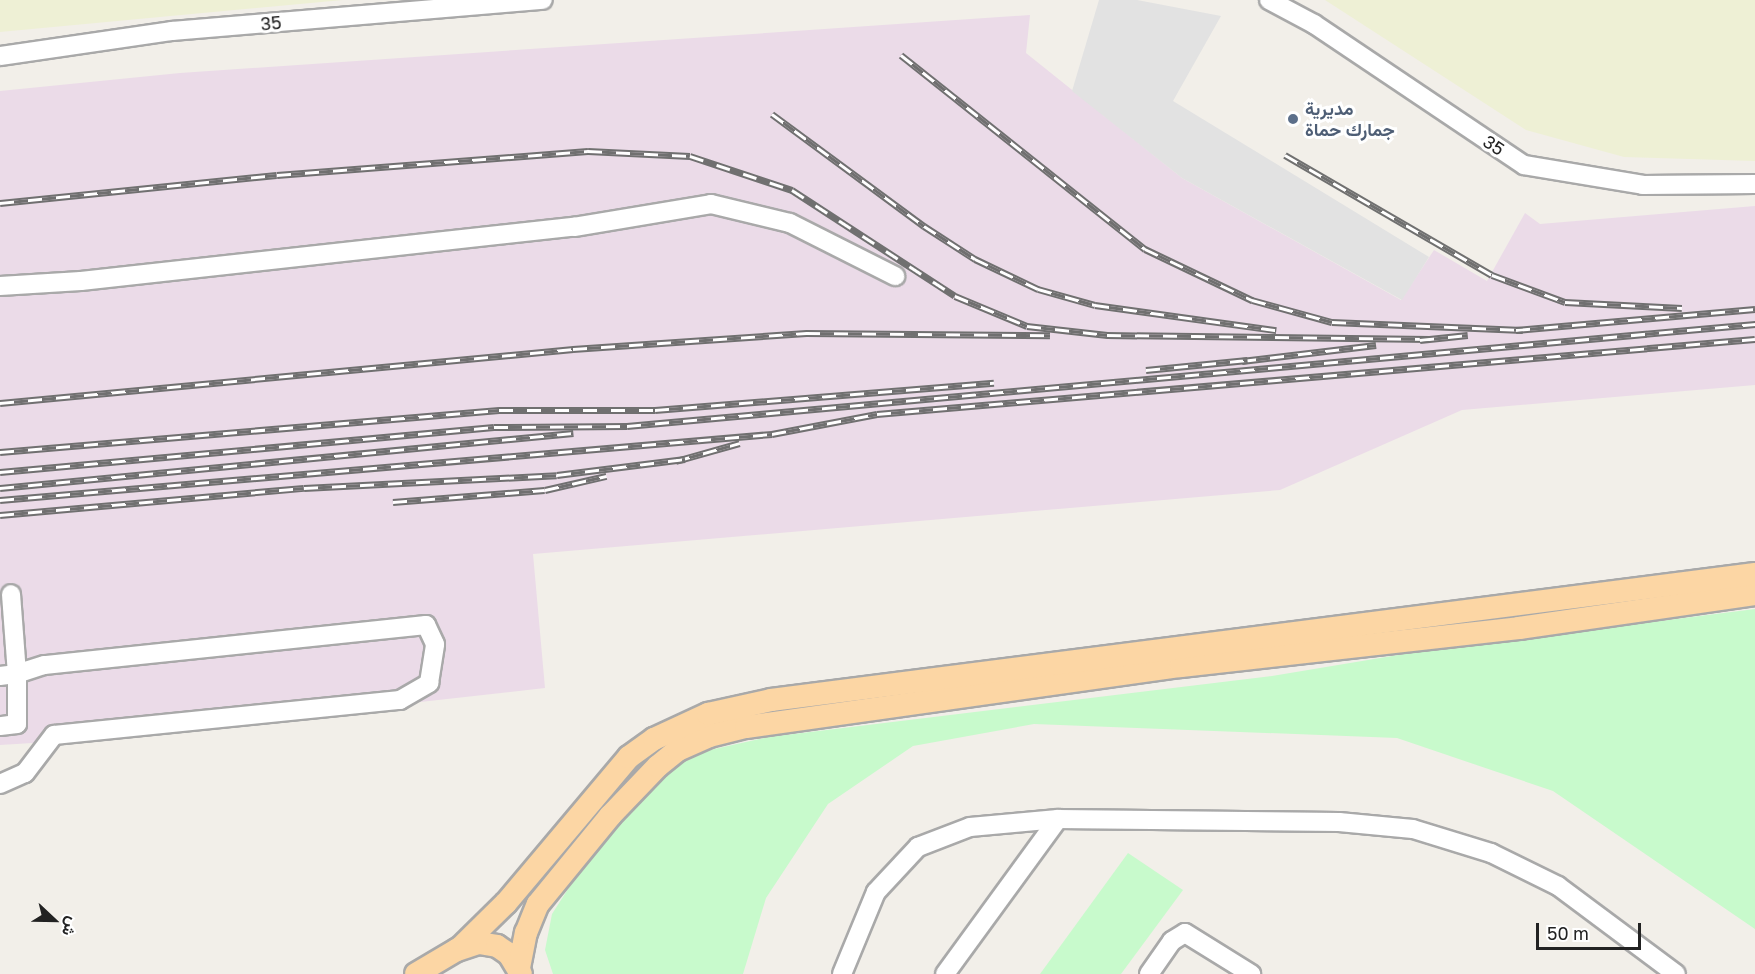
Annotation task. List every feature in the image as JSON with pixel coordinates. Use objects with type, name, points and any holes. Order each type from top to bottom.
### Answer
[{"type":"main road","points":[[440,974],[444,963],[506,903],[629,757],[654,739],[708,714],[771,700],[1755,574]]},
{"type":"main road","points":[[520,971],[538,904],[603,825],[658,766],[678,750],[709,736],[746,727],[1181,666],[1519,628],[1755,594]]},
{"type":"main road","points":[[416,974],[460,948],[479,943],[496,946],[509,954],[520,971]]},
{"type":"street","name":"35","points":[[0,56],[172,31],[543,0]]},
{"type":"street","name":"35","points":[[1269,0],[1314,24],[1524,165],[1643,185],[1755,184]]},
{"type":"street","points":[[0,286],[81,281],[574,228],[711,204],[790,223],[895,276]]},
{"type":"street","points":[[0,726],[17,724],[8,675],[11,594]]},
{"type":"street","points":[[0,784],[25,773],[54,735],[400,700],[429,683],[435,644],[426,625],[44,665],[8,675]]},
{"type":"street","points":[[842,974],[876,892],[918,847],[970,827],[1058,819],[1339,822],[1413,830],[1491,853],[1558,886],[1676,974]]},
{"type":"street","points":[[945,974],[1058,819]]},
{"type":"street","points":[[1149,974],[1172,941],[1185,933],[1251,974]]},
{"type":"shaded area","points":[[1099,0],[1137,0],[1221,16],[1173,101],[1429,257],[1402,300],[1182,178],[1072,91]]},
{"type":"shaded area","points":[[1030,15],[1026,53],[1182,178],[1401,300],[1434,250],[1487,281],[1525,213],[1540,224],[1755,206],[1755,385],[1462,410],[1280,490],[533,554],[545,688],[81,740],[0,745],[0,91],[180,73]]},
{"type":"green space","points":[[0,0],[343,0],[0,32]]},
{"type":"green space","points":[[1325,0],[1755,0],[1755,161],[1624,157],[1526,130]]},
{"type":"green space","points":[[1755,609],[1755,929],[1553,791],[1397,738],[1034,724],[913,746],[828,804],[766,898],[743,974],[553,974],[545,950],[552,914],[577,875],[653,786],[696,753],[769,737],[1272,676],[1416,652]]},
{"type":"green space","points":[[1128,853],[1183,890],[1121,974],[1040,974]]},
{"type":"railway","points":[[901,55],[1145,249],[1252,300],[1332,322],[1523,330]]},
{"type":"railway","points":[[772,114],[924,226],[975,259],[1038,289],[1095,305],[1276,330]]},
{"type":"railway","points":[[0,203],[277,175],[588,151],[690,156],[792,190],[955,296],[1027,326],[1107,335],[1429,339]]},
{"type":"railway","points":[[1285,155],[1492,275],[1565,302],[1682,308]]},
{"type":"railway","points":[[1516,330],[1755,309]]},
{"type":"railway","points":[[0,472],[494,427],[627,426],[1755,324]]},
{"type":"railway","points":[[0,403],[573,349],[806,333],[1050,335]]},
{"type":"railway","points":[[1420,340],[1468,335]]},
{"type":"railway","points":[[0,500],[772,434],[877,414],[1755,339]]},
{"type":"railway","points":[[1242,361],[1376,345]]},
{"type":"railway","points":[[1146,370],[1248,360]]},
{"type":"railway","points":[[0,452],[499,410],[655,410],[994,383]]},
{"type":"railway","points":[[0,488],[573,433]]},
{"type":"railway","points":[[676,461],[740,443]]},
{"type":"railway","points":[[0,515],[304,488],[557,475],[685,459]]},
{"type":"railway","points":[[393,502],[545,490],[606,476]]},
{"type":"place","name":"مديرية جمارك حماة","points":[[1293,119]]}]
